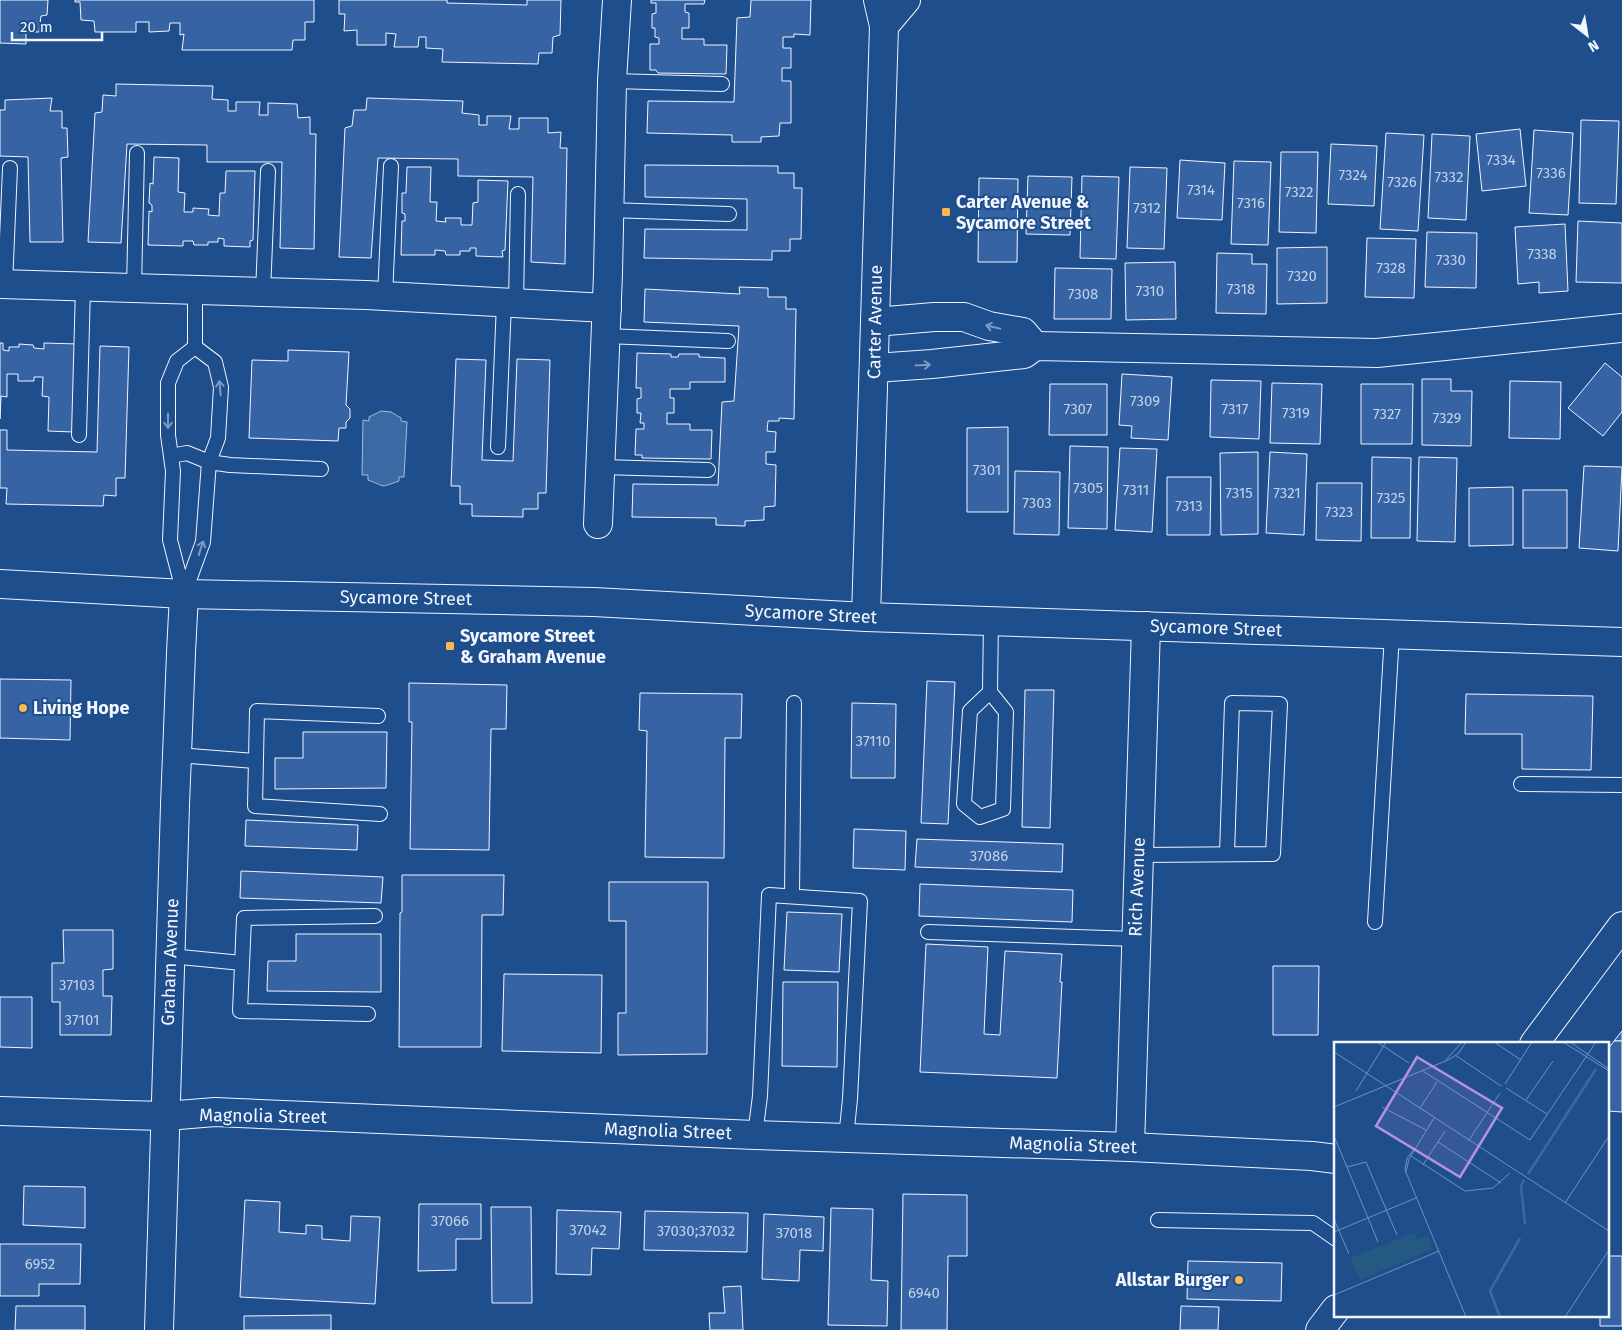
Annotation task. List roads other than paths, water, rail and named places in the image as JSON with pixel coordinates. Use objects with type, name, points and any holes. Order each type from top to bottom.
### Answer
[{"type":"street","points":[[598,524],[607,308],[612,80],[617,0]]},
{"type":"street","name":"Carter Avenue","points":[[866,617],[884,26],[878,0]]},
{"type":"street","points":[[884,26],[906,0]]},
{"type":"street","points":[[3,284],[385,296],[607,308]]},
{"type":"street","points":[[875,322],[934,317],[964,317],[988,326],[1023,332],[1035,346]]},
{"type":"street","points":[[875,368],[1024,354],[1035,346],[1377,353],[1622,328]]},
{"type":"street","name":"Sycamore Street","points":[[0,584],[184,594],[594,602],[866,617],[1622,642]]},
{"type":"street","name":"Graham Avenue","points":[[160,1330],[170,956],[184,594]]},
{"type":"street","name":"Rich Avenue","points":[[1130,1147],[1146,626]]},
{"type":"street","points":[[1535,1042],[1622,926]]},
{"type":"street","name":"Magnolia Street","points":[[0,1111],[166,1116],[215,1112],[755,1135],[1130,1147],[1334,1159]]},
{"type":"street","points":[[1320,1330],[1334,1312]]},
{"type":"lane","points":[[612,80],[722,84]]},
{"type":"lane","points":[[134,289],[137,153]]},
{"type":"lane","points":[[385,296],[391,166]]},
{"type":"lane","points":[[3,284],[10,168]]},
{"type":"lane","points":[[263,292],[268,171]]},
{"type":"lane","points":[[498,446],[518,194]]},
{"type":"lane","points":[[610,210],[729,214]]},
{"type":"lane","points":[[79,435],[83,287]]},
{"type":"lane","points":[[184,594],[170,540],[173,471],[168,435],[168,383],[177,361],[194,347],[195,290]]},
{"type":"lane","points":[[606,336],[728,340]]},
{"type":"lane","points":[[184,594],[203,542],[208,462],[218,438],[221,387],[214,362],[194,347]]},
{"type":"lane","points":[[171,456],[188,453],[208,462],[230,466],[321,469]]},
{"type":"lane","points":[[601,467],[708,470]]},
{"type":"lane","points":[[990,692],[970,711],[964,804],[980,817],[1003,809],[1006,712],[990,692],[991,621]]},
{"type":"lane","points":[[1376,922],[1392,634]]},
{"type":"lane","points":[[1138,855],[1273,854],[1280,704],[1232,703],[1227,854]]},
{"type":"lane","points":[[792,896],[794,704]]},
{"type":"lane","points":[[378,716],[256,711],[255,806],[380,814]]},
{"type":"lane","points":[[177,755],[255,761]]},
{"type":"lane","points":[[1521,784],[1622,785]]},
{"type":"lane","points":[[755,1135],[760,1096],[769,895],[860,901],[850,1098],[846,1138]]},
{"type":"lane","points":[[368,1014],[240,1011],[244,918],[375,916]]},
{"type":"lane","points":[[928,932],[1136,940]]},
{"type":"lane","points":[[170,956],[242,963]]},
{"type":"lane","points":[[1158,1220],[1313,1223],[1334,1237]]},
{"type":"water","points":[[381,411],[391,412],[401,418],[401,421],[407,422],[404,477],[399,477],[399,481],[383,486],[368,480],[368,475],[362,475],[363,420],[369,421],[369,417]]},
{"type":"place","name":"Carter Avenue & Sycamore Street","points":[[946,212]]},
{"type":"place","name":"Sycamore Street & Graham Avenue","points":[[450,646]]},
{"type":"place","name":"Living Hope","points":[[23,708]]},
{"type":"place","name":"Allstar Burger","points":[[1239,1280]]}]
